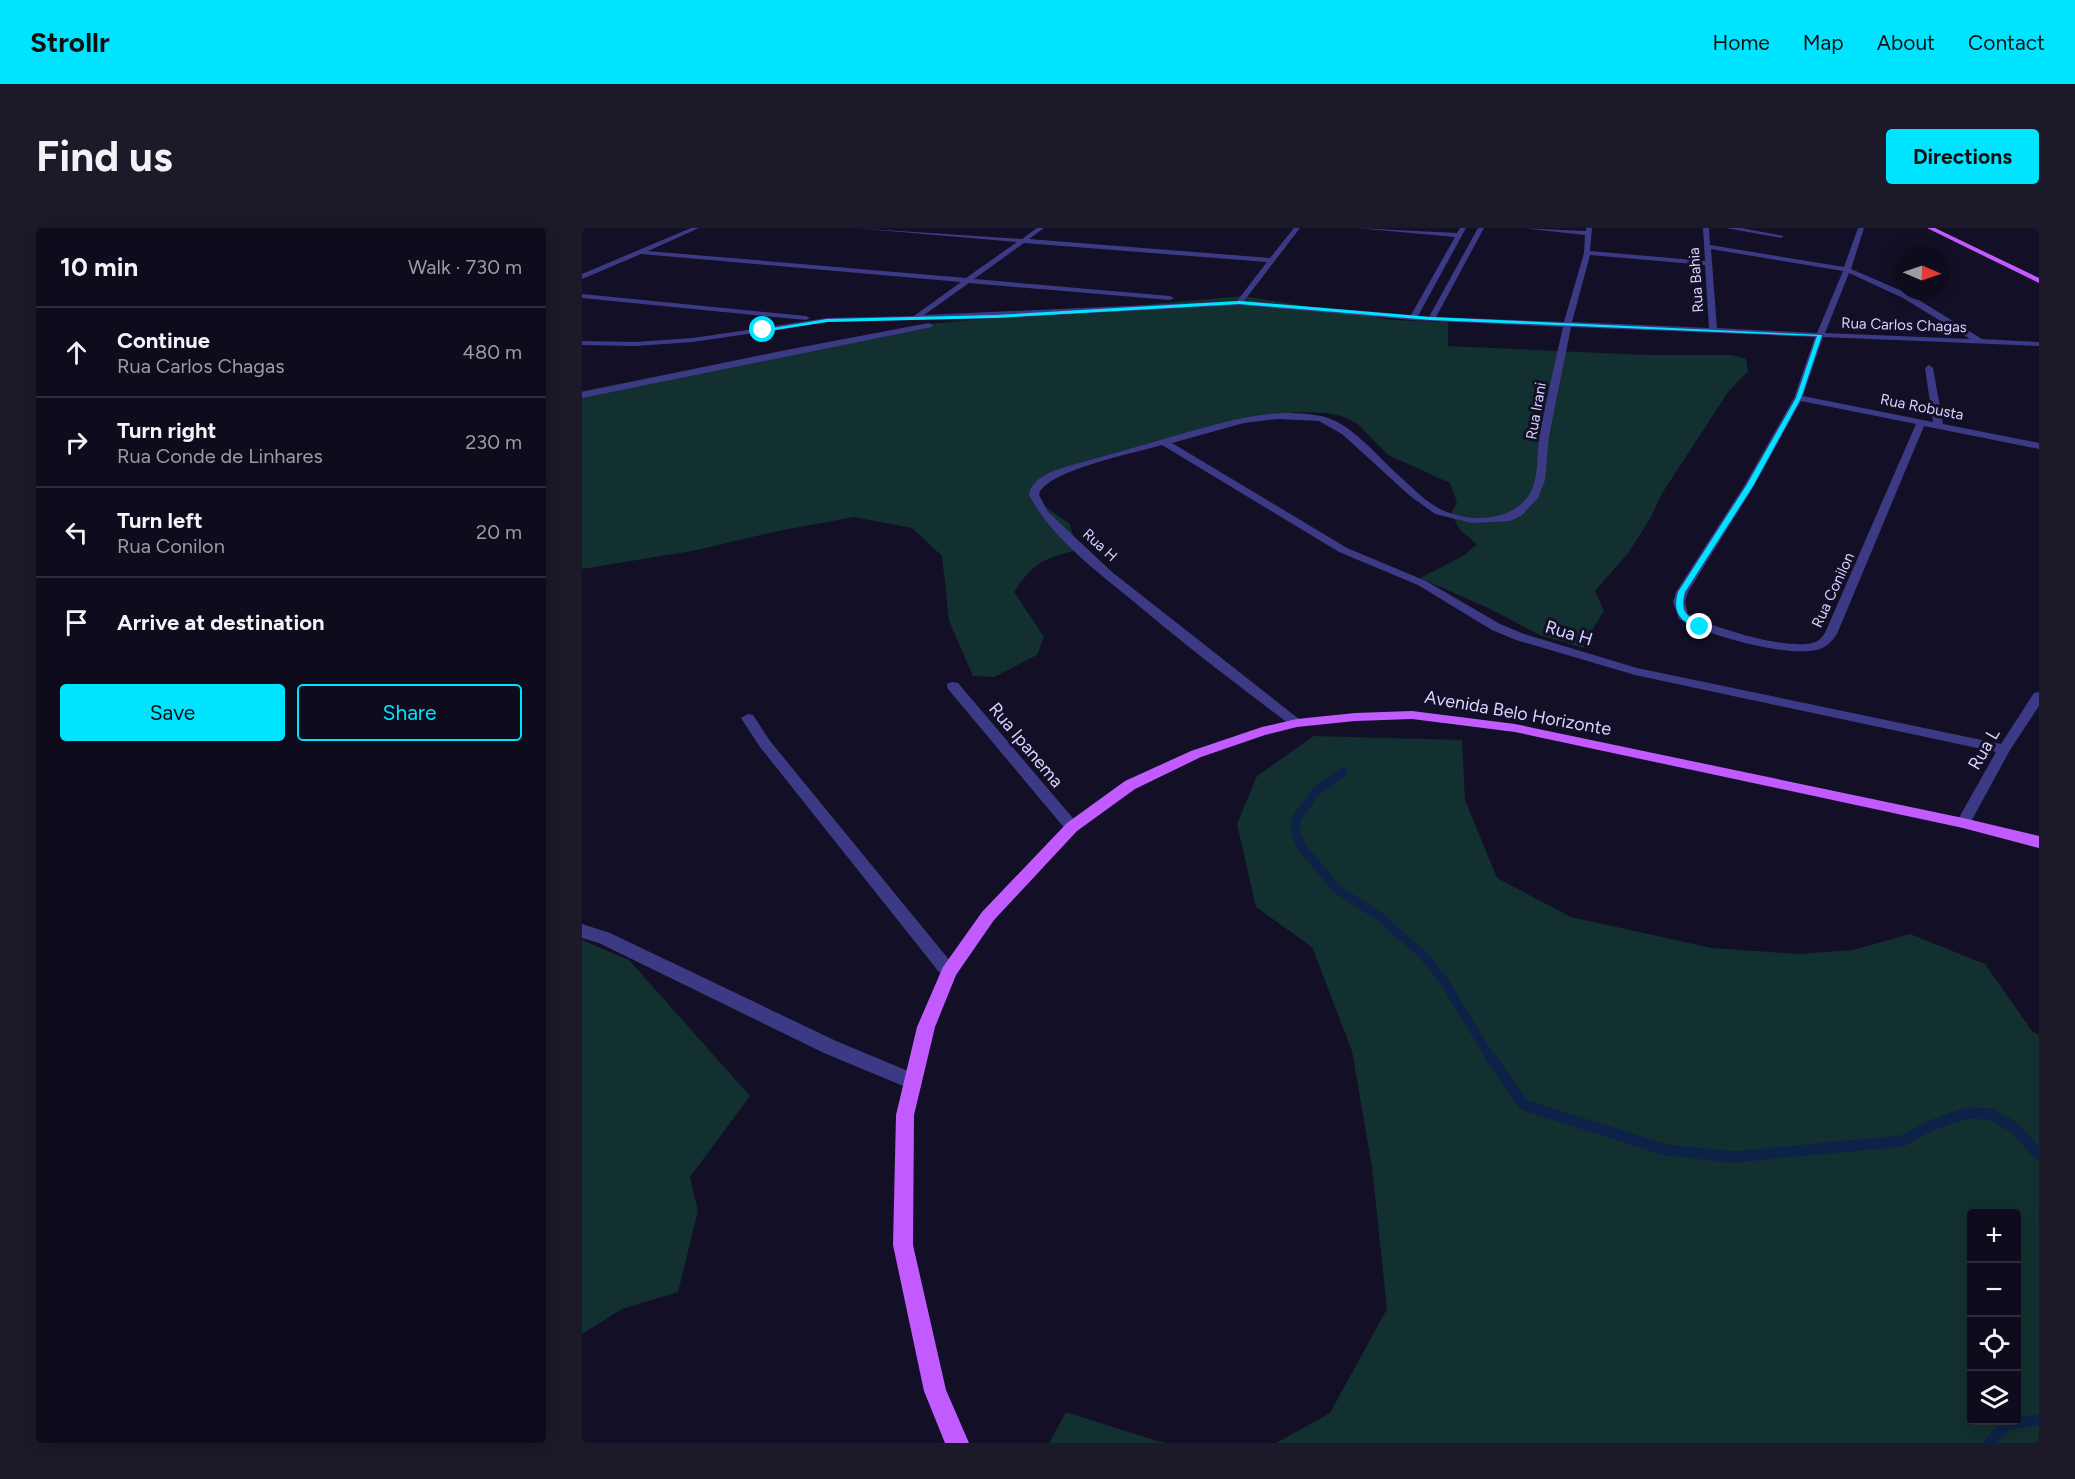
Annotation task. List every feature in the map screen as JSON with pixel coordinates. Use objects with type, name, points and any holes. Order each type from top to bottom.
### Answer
[{"type":"main road","points":[[1930,228],[2039,281]]},
{"type":"main road","name":"Avenida Belo Horizonte","points":[[957,1443],[935,1391],[903,1245],[905,1115],[926,1027],[949,972],[988,916],[1072,827],[1130,785],[1196,754],[1262,731],[1297,723],[1355,717],[1412,715],[1494,725],[1963,823],[2039,842]]},
{"type":"street","points":[[582,277],[696,228]]},
{"type":"street","points":[[856,228],[1270,260]]},
{"type":"street","points":[[914,319],[1041,228]]},
{"type":"street","points":[[1239,303],[1297,228]]},
{"type":"street","points":[[1359,228],[1461,231]]},
{"type":"street","points":[[1426,228],[1461,231]]},
{"type":"street","points":[[1431,319],[1481,228]]},
{"type":"street","points":[[1524,228],[1589,230]]},
{"type":"street","name":"Rua Bahia","points":[[1706,228],[1713,331]]},
{"type":"street","points":[[1729,228],[1781,236]]},
{"type":"street","points":[[1798,398],[1862,228]]},
{"type":"street","name":"Rua Irani","points":[[1439,512],[1472,520],[1499,520],[1517,514],[1534,496],[1540,480],[1544,436],[1567,326],[1587,253],[1589,230]]},
{"type":"street","points":[[1413,318],[1461,231]]},
{"type":"street","points":[[1708,247],[1847,270],[1906,296],[1979,341]]},
{"type":"street","points":[[639,252],[970,279],[1221,303]]},
{"type":"street","points":[[1587,253],[1710,263]]},
{"type":"street","points":[[582,296],[827,320]]},
{"type":"street","name":"Rua Carlos Chagas","points":[[582,343],[635,344],[693,340],[827,320],[948,318],[1239,303],[1413,318],[1567,326],[2039,344]]},
{"type":"street","points":[[582,395],[781,353],[922,327],[948,318]]},
{"type":"street","points":[[1929,368],[1938,424]]},
{"type":"street","name":"Rua Robusta","points":[[1798,398],[1938,424],[2039,446]]},
{"type":"street","name":"Rua Conilon","points":[[1798,398],[1749,486],[1682,592],[1679,602],[1680,612],[1690,622],[1700,627],[1790,647],[1814,647],[1824,643],[1831,634],[1860,568],[1921,422]]},
{"type":"street","name":"Rua H","points":[[1297,723],[1142,604],[1064,535],[1036,503],[1034,492],[1036,488],[1051,476],[1243,420],[1292,416],[1322,419],[1345,432],[1413,493],[1439,512]]},
{"type":"street","name":"Rua H","points":[[1165,443],[1334,545],[1422,583],[1496,627],[1520,637],[1635,671],[2004,749]]},
{"type":"street","name":"Rua Ipanema","points":[[953,686],[1072,827]]},
{"type":"street","name":"Rua L","points":[[1963,823],[2004,749],[2039,696]]},
{"type":"street","points":[[748,718],[765,744],[949,972]]},
{"type":"street","points":[[582,931],[604,938],[831,1047],[913,1082]]},
{"type":"green space","points":[[1243,296],[1392,320],[1448,322],[1448,346],[1647,355],[1732,355],[1746,359],[1748,371],[1728,392],[1661,495],[1651,517],[1629,552],[1595,591],[1604,611],[1583,645],[1585,648],[1542,636],[1488,608],[1420,578],[1463,556],[1477,544],[1460,530],[1451,513],[1457,502],[1450,483],[1388,455],[1358,424],[1342,416],[1326,413],[1297,412],[1240,421],[1050,475],[1037,489],[1043,505],[1070,524],[1077,550],[1040,563],[1014,592],[1044,637],[1037,655],[994,677],[973,676],[949,621],[942,556],[912,528],[854,517],[778,531],[692,551],[582,569],[582,391],[917,325]]},
{"type":"green space","points":[[1314,736],[1462,740],[1465,800],[1497,878],[1571,917],[1712,948],[1798,954],[1853,950],[1910,934],[1985,964],[2032,1031],[2039,1035],[2039,1443],[1276,1443],[1330,1413],[1387,1309],[1372,1167],[1352,1051],[1312,947],[1256,907],[1237,824],[1257,776]]},
{"type":"green space","points":[[582,940],[629,960],[750,1096],[690,1177],[698,1211],[678,1292],[622,1309],[582,1334]]},
{"type":"green space","points":[[1066,1412],[1157,1441],[1167,1443],[1049,1443]]},
{"type":"waterway","points":[[1343,772],[1316,791],[1297,818],[1295,830],[1301,846],[1338,890],[1379,916],[1423,955],[1444,981],[1492,1060]]},
{"type":"waterway","points":[[1491,1058],[1524,1105],[1666,1150],[1734,1157],[1902,1141],[1932,1125],[1967,1113],[1991,1114],[2015,1128],[2039,1155]]},
{"type":"waterway","points":[[1989,1443],[2007,1424],[2039,1420]]},
{"type":"route","points":[[763,330],[827,320],[996,316],[1239,303],[1431,319],[1820,335],[1798,398],[1749,486],[1682,592],[1679,602],[1680,612],[1690,622],[1700,627]]}]
